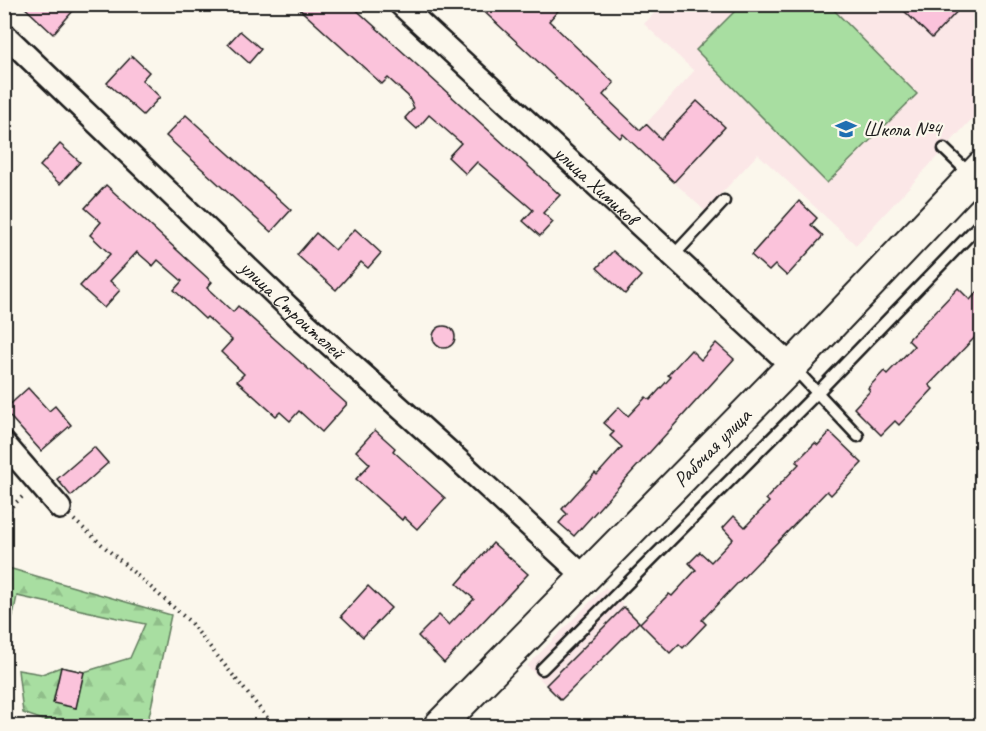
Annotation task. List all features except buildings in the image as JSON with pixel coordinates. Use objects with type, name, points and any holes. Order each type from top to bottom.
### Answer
[{"type":"main road","name":"Рабочая улица","points":[[439,726],[792,366],[977,171]]},
{"type":"street","name":"улица Химиков","points":[[400,4],[792,366]]},
{"type":"street","name":"улица Строителей","points":[[4,34],[300,318],[447,449],[586,578]]},
{"type":"street","points":[[4,443],[60,508]]},
{"type":"lane","points":[[944,149],[977,171]]},
{"type":"lane","points":[[674,256],[724,201]]},
{"type":"lane","points":[[542,669],[818,392],[981,222]]},
{"type":"lane","points":[[792,366],[858,436]]},
{"type":"path","points":[[4,522],[11,507],[38,480]]},
{"type":"path","points":[[60,508],[189,621],[274,726]]},
{"type":"shaded area","name":"Школа №4","points":[[662,5],[981,5],[981,109],[856,245],[758,154],[705,211],[630,141],[694,71],[644,24]]},
{"type":"shaded area","points":[[605,587],[639,622],[561,700],[527,666]]},
{"type":"green space","points":[[741,5],[829,5],[917,94],[827,183],[696,50]]},
{"type":"green space","points":[[5,567],[171,615],[147,726],[60,726],[23,713],[18,670],[42,674],[61,667],[84,672],[130,658],[145,624],[17,596],[5,654]]},
{"type":"place","name":"Школа №4","points":[[846,129]]}]
